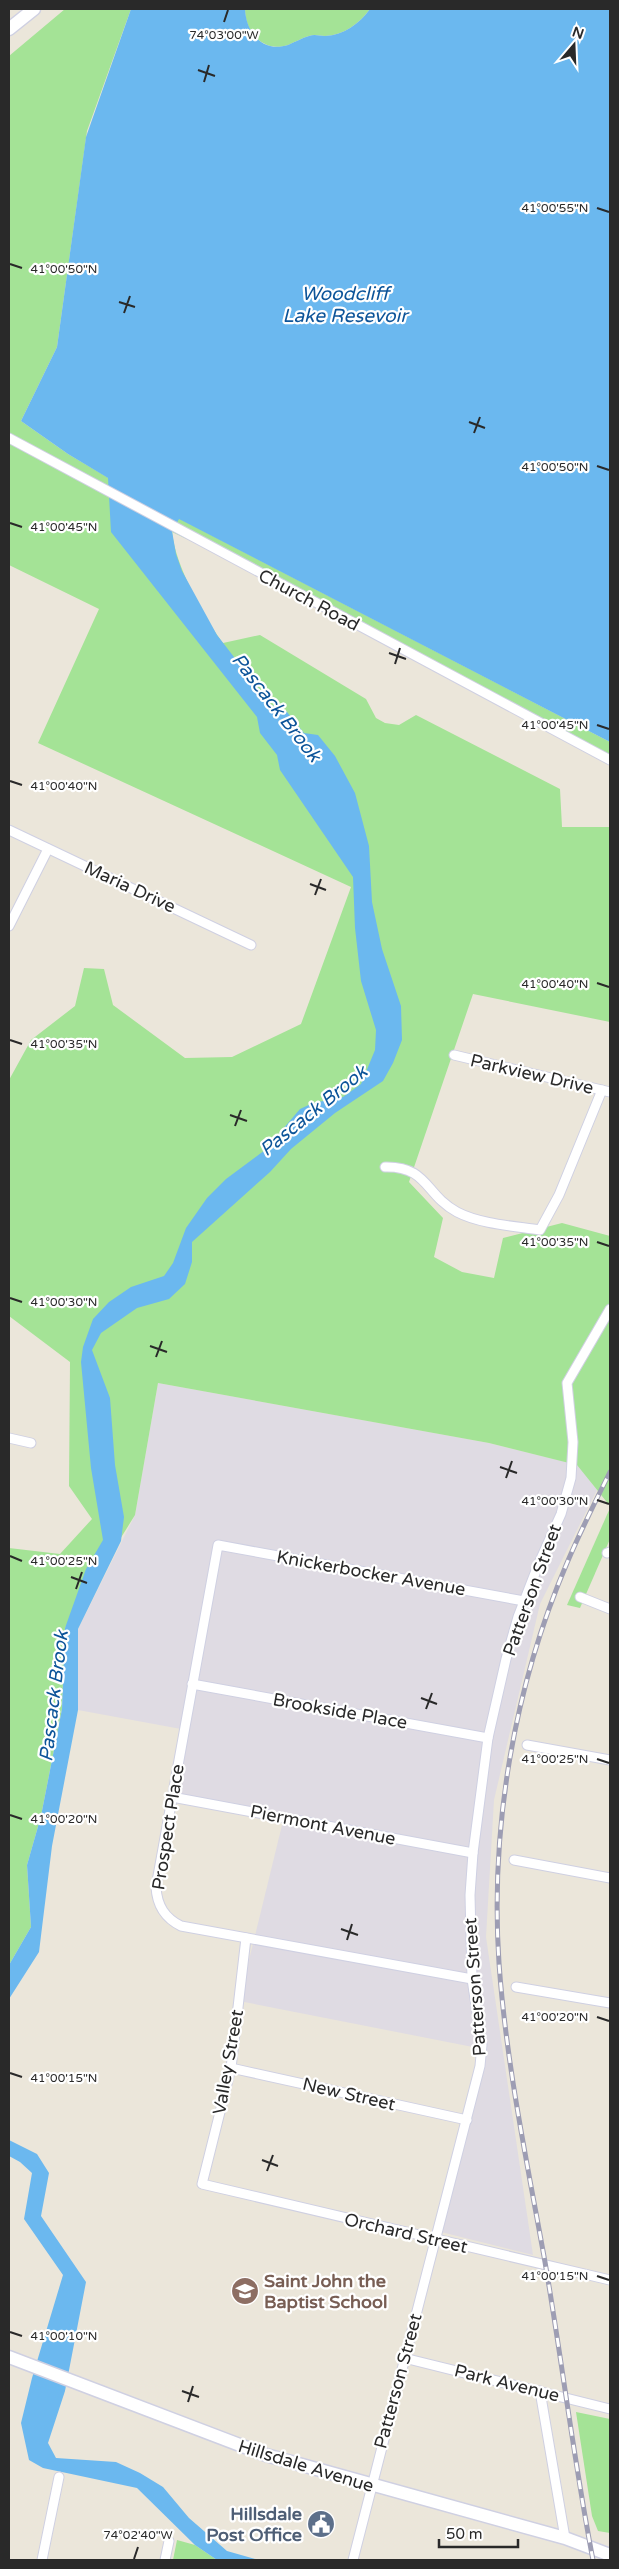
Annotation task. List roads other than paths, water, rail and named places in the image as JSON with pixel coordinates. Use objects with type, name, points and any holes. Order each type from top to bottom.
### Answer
[{"type":"street","points":[[9,29],[34,9]]},
{"type":"street","name":"Church Road","points":[[9,438],[610,760]]},
{"type":"street","name":"Maria Drive","points":[[9,830],[251,945]]},
{"type":"street","points":[[9,926],[48,849]]},
{"type":"street","name":"Parkview Drive","points":[[454,1056],[606,1091]]},
{"type":"street","points":[[385,1167],[400,1167],[415,1172],[444,1204],[465,1216],[540,1230],[559,1195],[606,1091]]},
{"type":"street","name":"Patterson Street","points":[[353,2560],[480,2066],[482,2045],[472,1979],[470,1937],[473,1853],[488,1738],[506,1659],[524,1601],[561,1514],[571,1478],[573,1442],[567,1382],[610,1309]]},
{"type":"street","points":[[9,1438],[31,1443]]},
{"type":"street","name":"Knickerbocker Avenue","points":[[218,1545],[524,1601]]},
{"type":"street","name":"Prospect Place","points":[[218,1545],[156,1887],[160,1908],[172,1922],[181,1926],[472,1979]]},
{"type":"street","points":[[580,1597],[610,1609]]},
{"type":"street","name":"Brookside Place","points":[[192,1684],[488,1738]]},
{"type":"street","points":[[527,1745],[610,1760]]},
{"type":"street","name":"Piermont Avenue","points":[[172,1797],[473,1853]]},
{"type":"street","points":[[514,1860],[610,1878]]},
{"type":"street","name":"Valley Street","points":[[202,2184],[231,2068],[246,1938]]},
{"type":"street","points":[[516,1987],[610,2003]]},
{"type":"street","name":"New Street","points":[[231,2068],[467,2120]]},
{"type":"street","name":"Orchard Street","points":[[202,2184],[436,2241],[610,2280]]},
{"type":"street","name":"Hillsdale Avenue","points":[[9,2357],[257,2452],[372,2486],[565,2538],[610,2555]]},
{"type":"street","name":"Park Avenue","points":[[404,2358],[610,2409]]},
{"type":"street","points":[[540,2391],[565,2538]]},
{"type":"street","points":[[42,2560],[59,2477]]},
{"type":"street","points":[[165,2560],[169,2541]]},
{"type":"water","name":"Woodcliff Lake Resevoir","points":[[131,9],[245,9],[248,25],[257,39],[270,46],[279,47],[311,35],[325,36],[345,31],[356,24],[370,9],[610,9],[610,742],[179,519],[172,531],[176,554],[182,571],[217,635],[271,705],[287,712],[304,733],[318,735],[335,756],[355,793],[369,846],[372,902],[382,949],[401,1006],[402,1040],[393,1063],[383,1081],[335,1113],[291,1149],[270,1172],[192,1242],[192,1262],[185,1284],[169,1299],[137,1308],[101,1333],[92,1350],[110,1398],[115,1465],[124,1517],[121,1541],[78,1629],[78,1710],[52,1846],[39,1952],[9,1999],[9,1965],[31,1927],[27,1865],[41,1816],[62,1709],[65,1628],[86,1569],[103,1540],[91,1468],[81,1362],[83,1347],[93,1319],[109,1302],[131,1287],[164,1276],[173,1263],[186,1228],[207,1198],[226,1179],[265,1150],[300,1109],[313,1103],[343,1097],[361,1084],[375,1050],[376,1030],[361,981],[355,928],[353,877],[280,770],[277,755],[260,733],[257,717],[111,532],[108,478],[68,454],[21,421],[57,347],[86,137]]},
{"type":"water","points":[[9,2140],[37,2154],[49,2173],[41,2216],[86,2282],[65,2391],[48,2443],[56,2458],[116,2462],[140,2473],[163,2487],[189,2518],[227,2551],[259,2560],[217,2560],[195,2545],[137,2488],[43,2468],[29,2460],[21,2423],[32,2378],[63,2275],[24,2219],[32,2173],[20,2162],[9,2156]]},
{"type":"railway","points":[[593,2560],[545,2262],[512,2075],[502,2000],[497,1912],[498,1861],[503,1810],[520,1708],[548,1610],[572,1551],[610,1472]]},
{"type":"place","name":"Saint John the Baptist School","points":[[245,2291]]},
{"type":"place","name":"Hillsdale Post Office","points":[[321,2524]]},
{"type":"water label","name":"Pascack Brook","points":[[277,707]]},
{"type":"water label","name":"Pascack Brook","points":[[313,1110]]},
{"type":"water label","name":"Pascack Brook","points":[[53,1696]]}]
